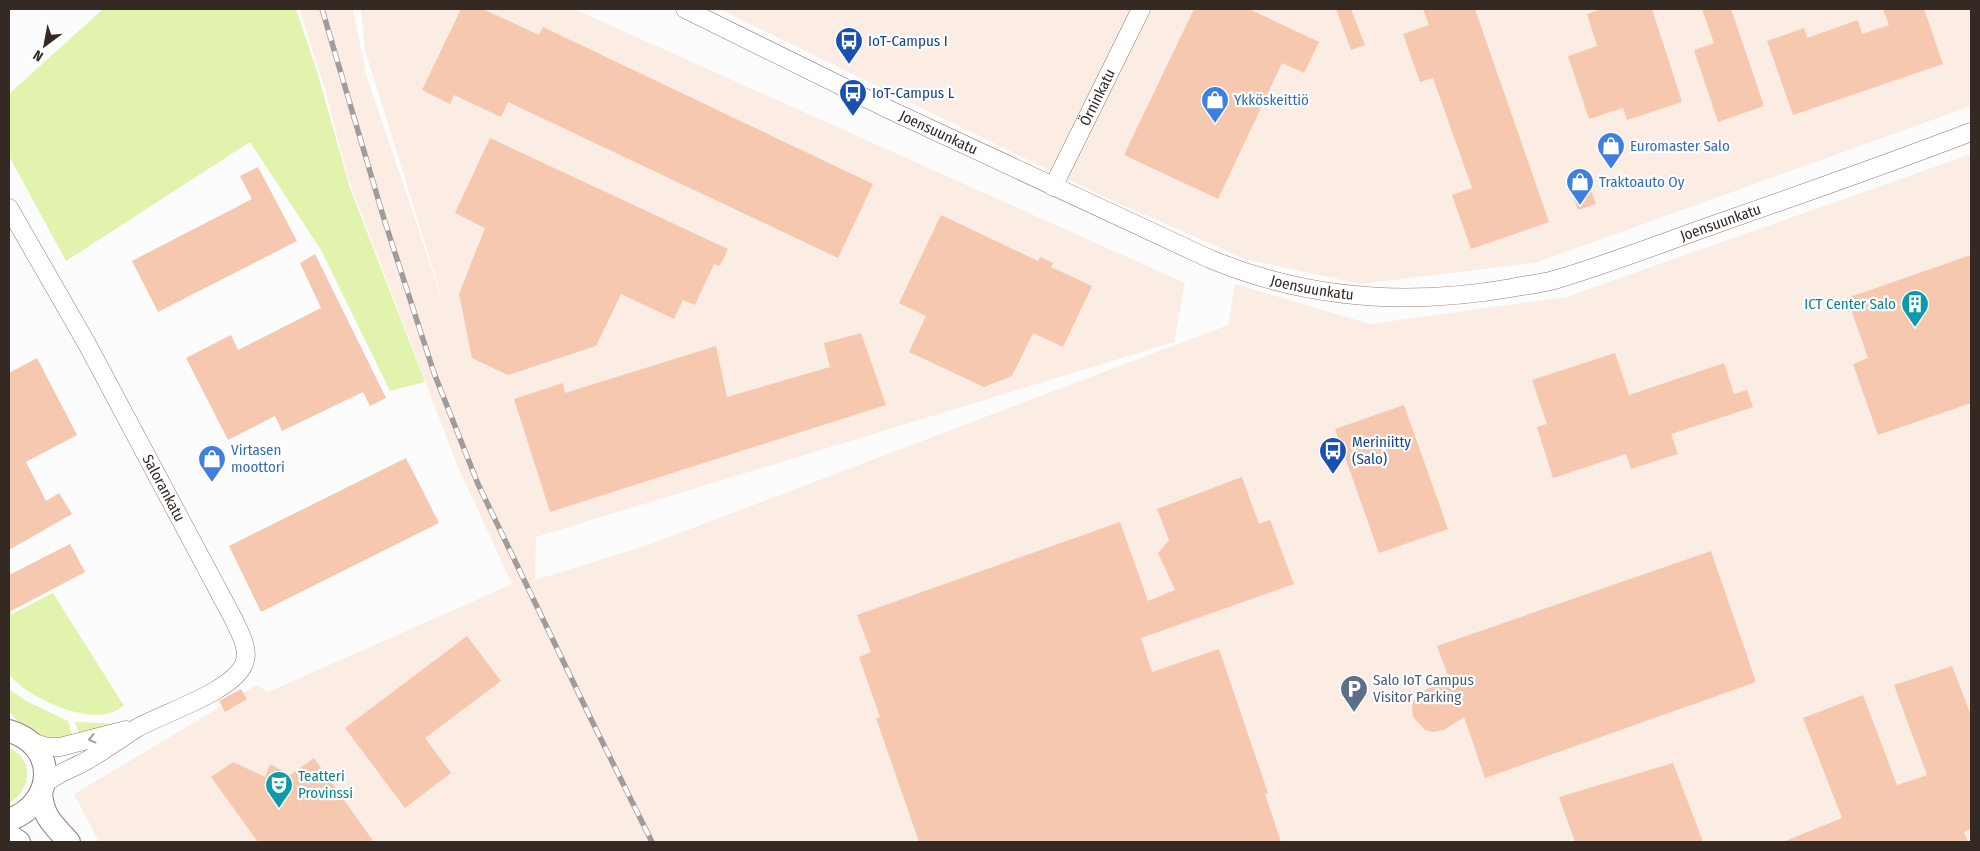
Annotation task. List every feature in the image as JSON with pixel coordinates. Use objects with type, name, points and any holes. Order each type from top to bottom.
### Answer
[{"type":"main road","points":[[16,732],[37,750],[43,761],[45,774],[42,805],[48,819],[70,842]]},
{"type":"main road","points":[[9,820],[31,808],[42,790]]},
{"type":"main road","points":[[9,834],[19,842]]},
{"type":"street","name":"Joensuunkatu","points":[[685,9],[890,110],[1182,248],[1256,277],[1332,293],[1366,297],[1423,298],[1470,295],[1552,280],[1630,255],[1846,179],[1971,132]]},
{"type":"street","name":"Örninkatu","points":[[1053,186],[1141,9]]},
{"type":"street","name":"Salorankatu","points":[[9,208],[87,344],[234,620],[244,644],[244,663],[234,677],[188,704],[139,727],[85,762],[50,780],[42,790]]},
{"type":"street","name":"Salorankatu","points":[[16,732],[47,747],[60,747],[139,727]]},
{"type":"shaded area","points":[[299,9],[353,9],[366,74],[448,317],[365,50],[361,9],[574,9],[1185,283],[1174,342],[536,537],[535,580],[645,546],[1228,325],[1235,284],[1370,324],[1566,297],[1971,154],[1971,842],[99,842],[74,794],[257,685],[268,692],[512,584],[457,465],[348,178],[325,89]]},
{"type":"shaded area","points":[[719,9],[1971,9],[1971,106],[1535,263],[1360,284],[1245,259],[1098,194]]},
{"type":"green space","points":[[103,9],[296,9],[316,68],[350,188],[425,382],[390,391],[321,250],[250,142],[66,261],[9,156],[9,94]]},
{"type":"green space","points":[[53,593],[124,706],[112,712],[98,715],[70,711],[41,699],[17,683],[9,674],[9,609],[12,614]]},
{"type":"green space","points":[[9,689],[26,701],[68,721],[73,738],[42,740],[22,727],[9,711]]},
{"type":"green space","points":[[75,722],[119,724],[80,736]]},
{"type":"green space","points":[[9,748],[23,760],[27,775],[22,791],[9,803]]},
{"type":"building","points":[[461,9],[483,9],[539,35],[543,27],[873,184],[838,258],[508,102],[501,117],[454,95],[450,104],[422,90]]},
{"type":"building","points":[[1194,9],[1249,9],[1319,42],[1304,73],[1282,63],[1218,199],[1124,155]]},
{"type":"building","points":[[1336,9],[1351,9],[1365,45],[1351,50]]},
{"type":"building","points":[[1423,9],[1475,9],[1549,222],[1471,249],[1452,195],[1472,188],[1433,78],[1420,82],[1403,34],[1429,25]]},
{"type":"building","points":[[1602,9],[1652,9],[1682,102],[1627,120],[1623,108],[1589,119],[1568,56],[1597,46],[1587,14]]},
{"type":"building","points":[[1702,9],[1731,9],[1764,106],[1718,122],[1694,50],[1714,43]]},
{"type":"building","points":[[1883,9],[1924,9],[1943,64],[1793,115],[1767,41],[1804,28],[1807,38],[1858,20],[1862,34],[1889,25]]},
{"type":"building","points":[[490,138],[728,249],[720,266],[714,264],[695,305],[683,300],[674,319],[621,294],[596,346],[508,375],[472,358],[459,294],[485,228],[455,213]]},
{"type":"building","points":[[258,167],[297,241],[158,312],[132,261],[252,199],[240,176]]},
{"type":"building","points":[[1591,190],[1596,204],[1578,210],[1573,196]]},
{"type":"building","points":[[941,215],[1038,261],[1040,257],[1053,263],[1051,267],[1092,286],[1063,347],[1033,333],[1012,376],[984,387],[909,352],[926,316],[899,303]]},
{"type":"building","points":[[315,254],[386,398],[370,406],[363,392],[282,431],[275,416],[228,440],[186,358],[231,335],[238,350],[321,308],[300,263]]},
{"type":"building","name":"ICT Center Salo","points":[[1971,255],[1971,403],[1878,435],[1853,364],[1868,358],[1847,298]]},
{"type":"building","points":[[861,333],[886,405],[550,512],[514,399],[563,383],[565,393],[716,346],[727,397],[830,367],[824,343]]},
{"type":"building","points":[[1615,353],[1629,395],[1724,363],[1734,394],[1747,390],[1753,407],[1671,434],[1678,454],[1631,469],[1626,454],[1553,478],[1537,427],[1547,424],[1532,380]]},
{"type":"building","points":[[37,358],[77,435],[26,462],[46,501],[59,493],[72,514],[9,550],[9,373]]},
{"type":"building","points":[[1404,405],[1448,529],[1379,553],[1335,429]]},
{"type":"building","points":[[406,458],[439,523],[261,612],[229,546]]},
{"type":"building","points":[[1242,477],[1259,524],[1270,520],[1294,584],[1141,638],[1152,672],[1219,649],[1268,793],[1265,794],[1281,842],[919,842],[876,718],[880,717],[859,657],[871,652],[857,615],[1120,522],[1148,601],[1175,590],[1158,553],[1169,540],[1157,509]]},
{"type":"building","points":[[70,544],[85,572],[9,612],[9,575]]},
{"type":"building","points":[[1711,551],[1756,682],[1485,778],[1464,717],[1444,730],[1433,732],[1425,730],[1413,717],[1412,707],[1414,700],[1419,694],[1427,689],[1450,681],[1437,646]]},
{"type":"building","points":[[467,636],[501,681],[425,738],[451,773],[405,808],[345,728]]},
{"type":"building","points":[[1952,666],[1971,715],[1971,829],[1964,832],[1968,842],[1783,842],[1842,818],[1803,718],[1863,695],[1897,785],[1913,780],[1927,775],[1894,685]]},
{"type":"building","points":[[241,689],[247,699],[225,712],[219,701]]},
{"type":"building","points":[[314,758],[374,842],[258,842],[211,777],[233,762],[265,777],[270,764],[290,775]]},
{"type":"building","points":[[1673,763],[1703,842],[1575,842],[1559,797]]},
{"type":"railway","points":[[322,9],[384,219],[434,373],[478,484],[652,842]]},
{"type":"place","name":"IoT-Campus I","points":[[849,65]]},
{"type":"place","name":"IoT-Campus L","points":[[853,117]]},
{"type":"place","name":"Ykköskeittiö","points":[[1215,124]]},
{"type":"place","name":"Euromaster Salo","points":[[1611,170]]},
{"type":"place","name":"Traktoauto Oy","points":[[1580,206]]},
{"type":"place","name":"ICT Center Salo","points":[[1915,328]]},
{"type":"place","name":"Meriniitty (Salo)","points":[[1333,475]]},
{"type":"place","name":"Virtasen moottori","points":[[212,483]]},
{"type":"place","name":"Salo IoT Campus Visitor Parking","points":[[1354,713]]},
{"type":"place","name":"Teatteri Provinssi","points":[[279,809]]}]
